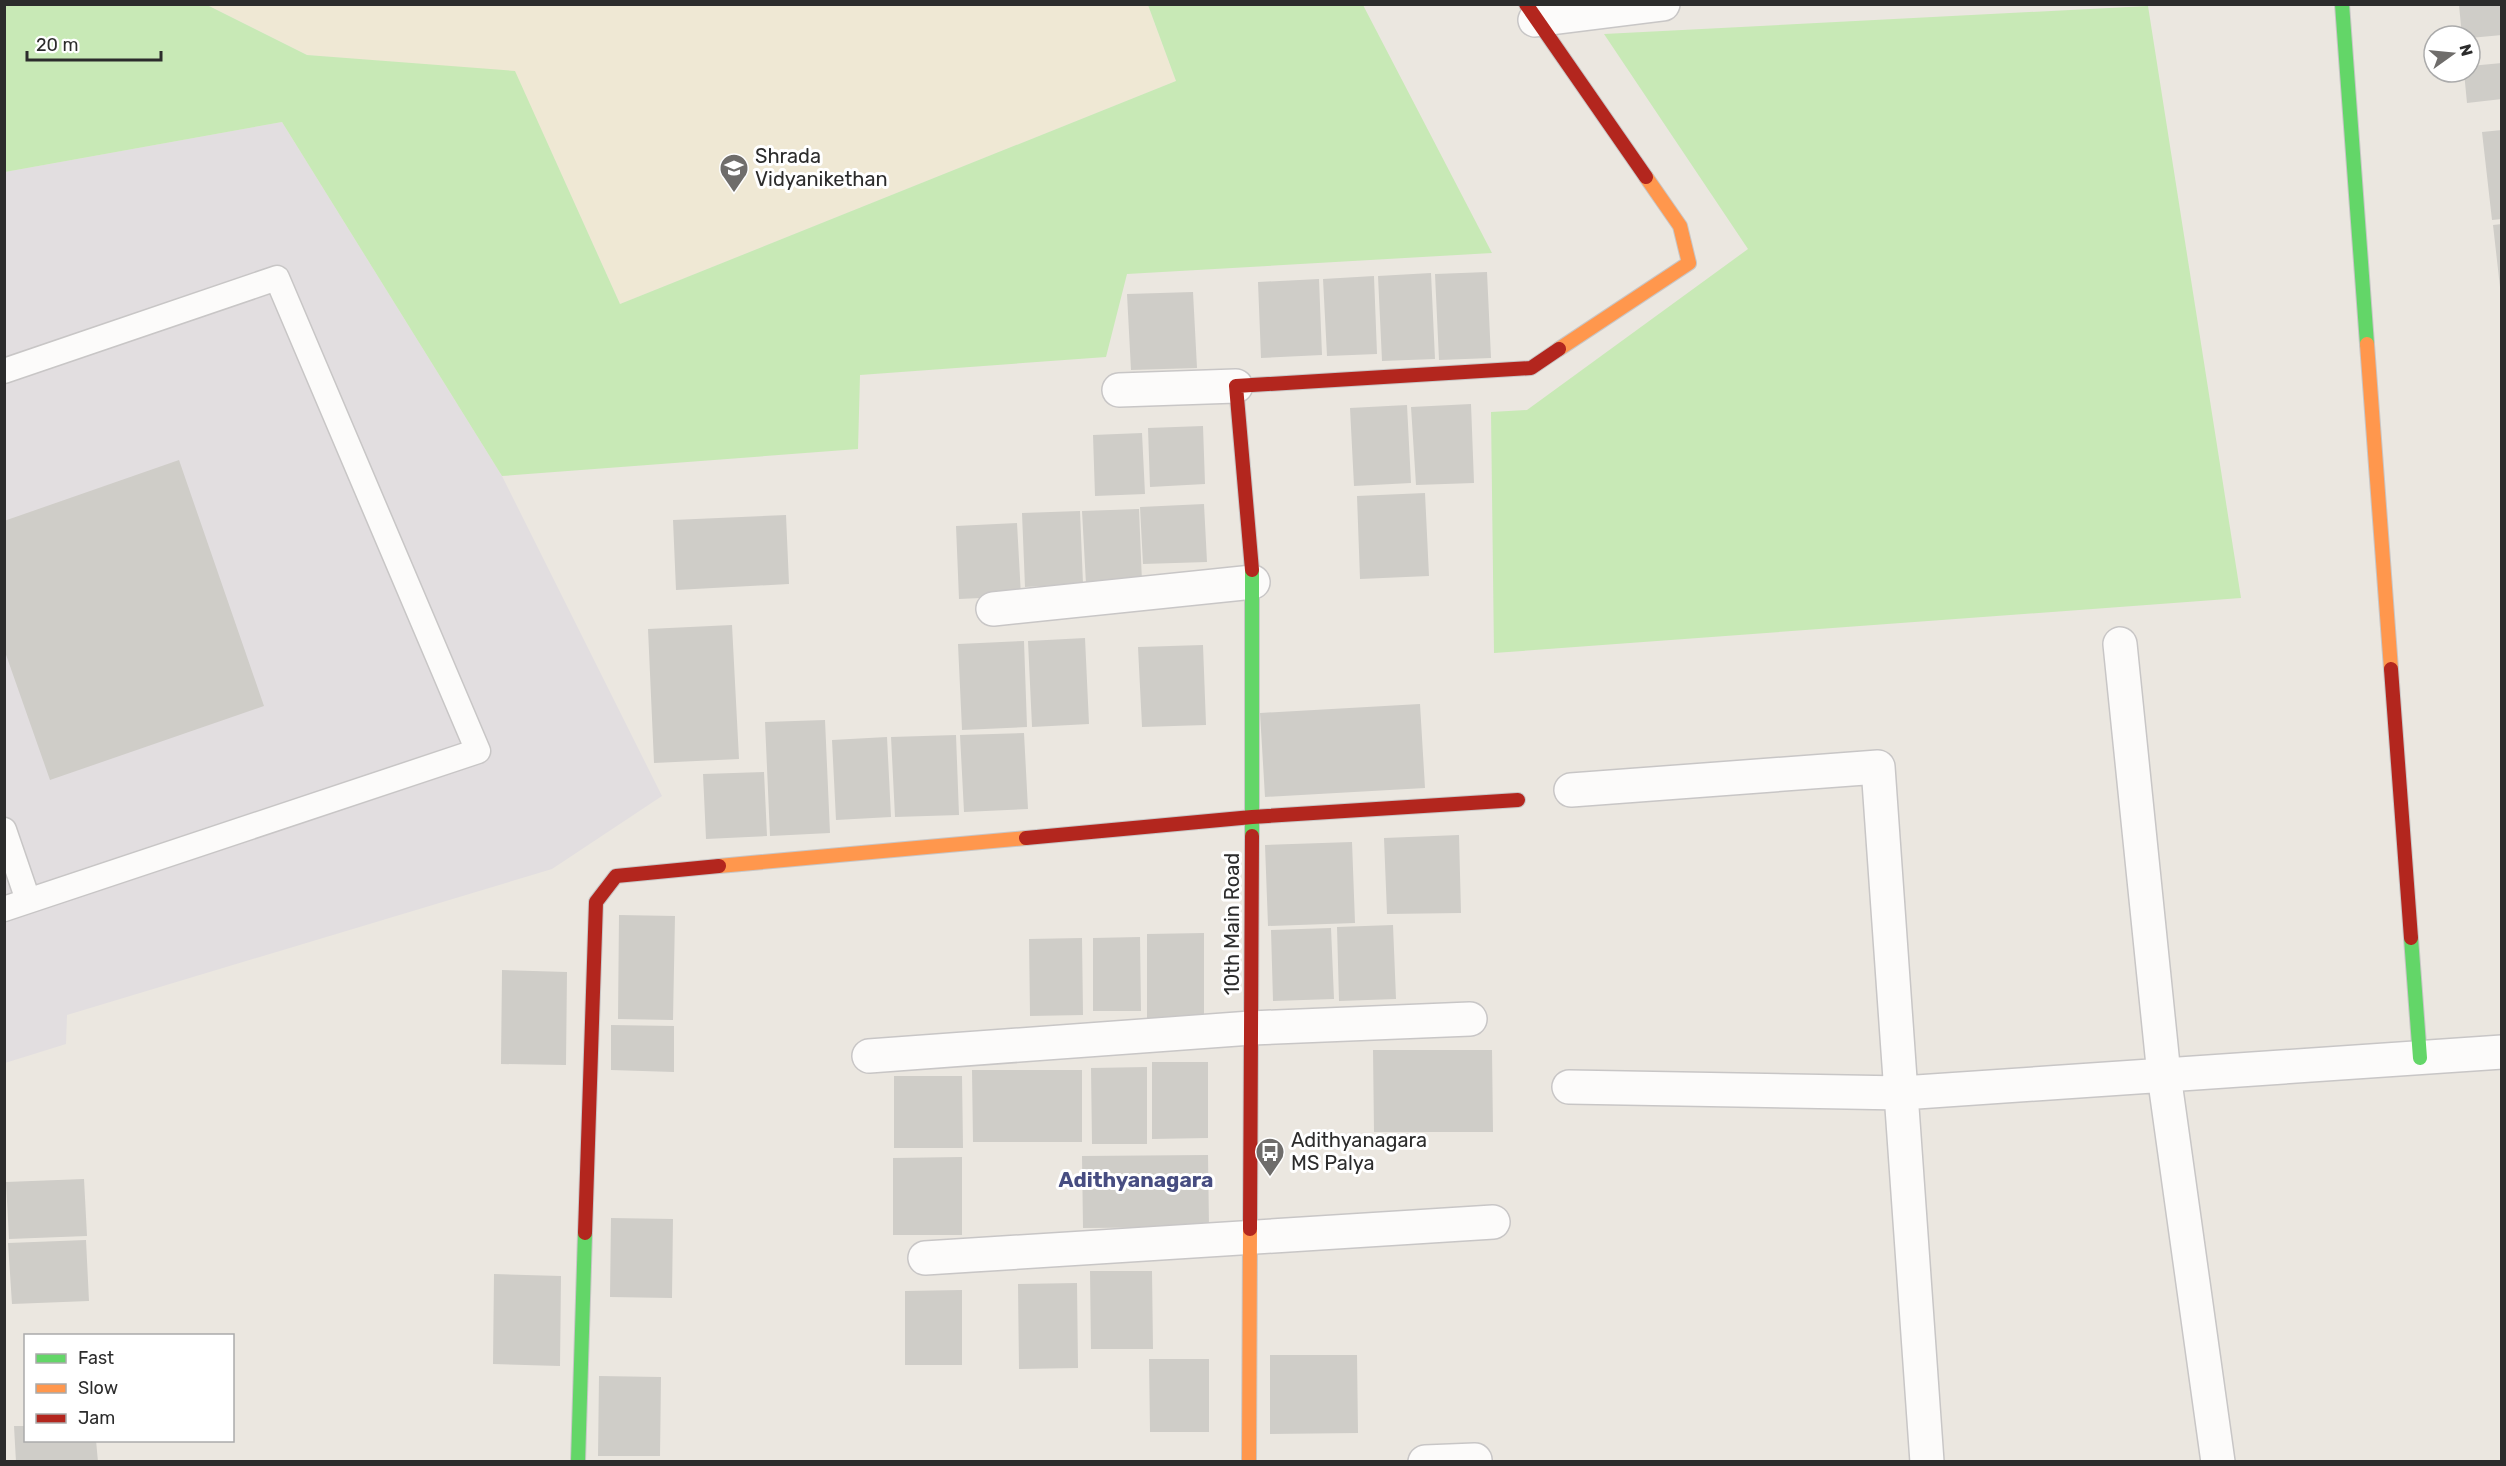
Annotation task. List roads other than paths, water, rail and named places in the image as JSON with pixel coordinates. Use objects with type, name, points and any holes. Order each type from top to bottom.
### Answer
[{"type":"street","points":[[1530,12],[1663,4]]},
{"type":"street","points":[[2342,4],[2420,1058]]},
{"type":"street","points":[[1119,390],[1236,386],[1531,368],[1689,263],[1680,226],[1530,12]]},
{"type":"street","name":"10th Main Road","points":[[1236,386],[1253,582],[1249,1461]]},
{"type":"street","points":[[993,609],[1253,582]]},
{"type":"street","points":[[2120,644],[2164,1075],[2218,1461]]},
{"type":"street","points":[[1571,790],[1878,767],[1927,1461]]},
{"type":"street","points":[[578,1461],[597,902],[616,876],[1252,817],[1518,800]]},
{"type":"street","points":[[869,1056],[1251,1029],[1470,1019]]},
{"type":"street","points":[[1569,1087],[1902,1093],[2502,1052]]},
{"type":"street","points":[[925,1258],[1492,1222]]},
{"type":"street","points":[[1425,1461],[1475,1460]]},
{"type":"lane","points":[[4,371],[277,278],[478,751],[4,909]]},
{"type":"lane","points":[[4,830],[28,900]]},
{"type":"place","name":"Shrada Vidyanikethan","points":[[734,194]]},
{"type":"place","name":"Adithyanagara MS Palya","points":[[1270,1178]]},
{"type":"district","name":"Adithyanagara","points":[[1136,1180]]}]
